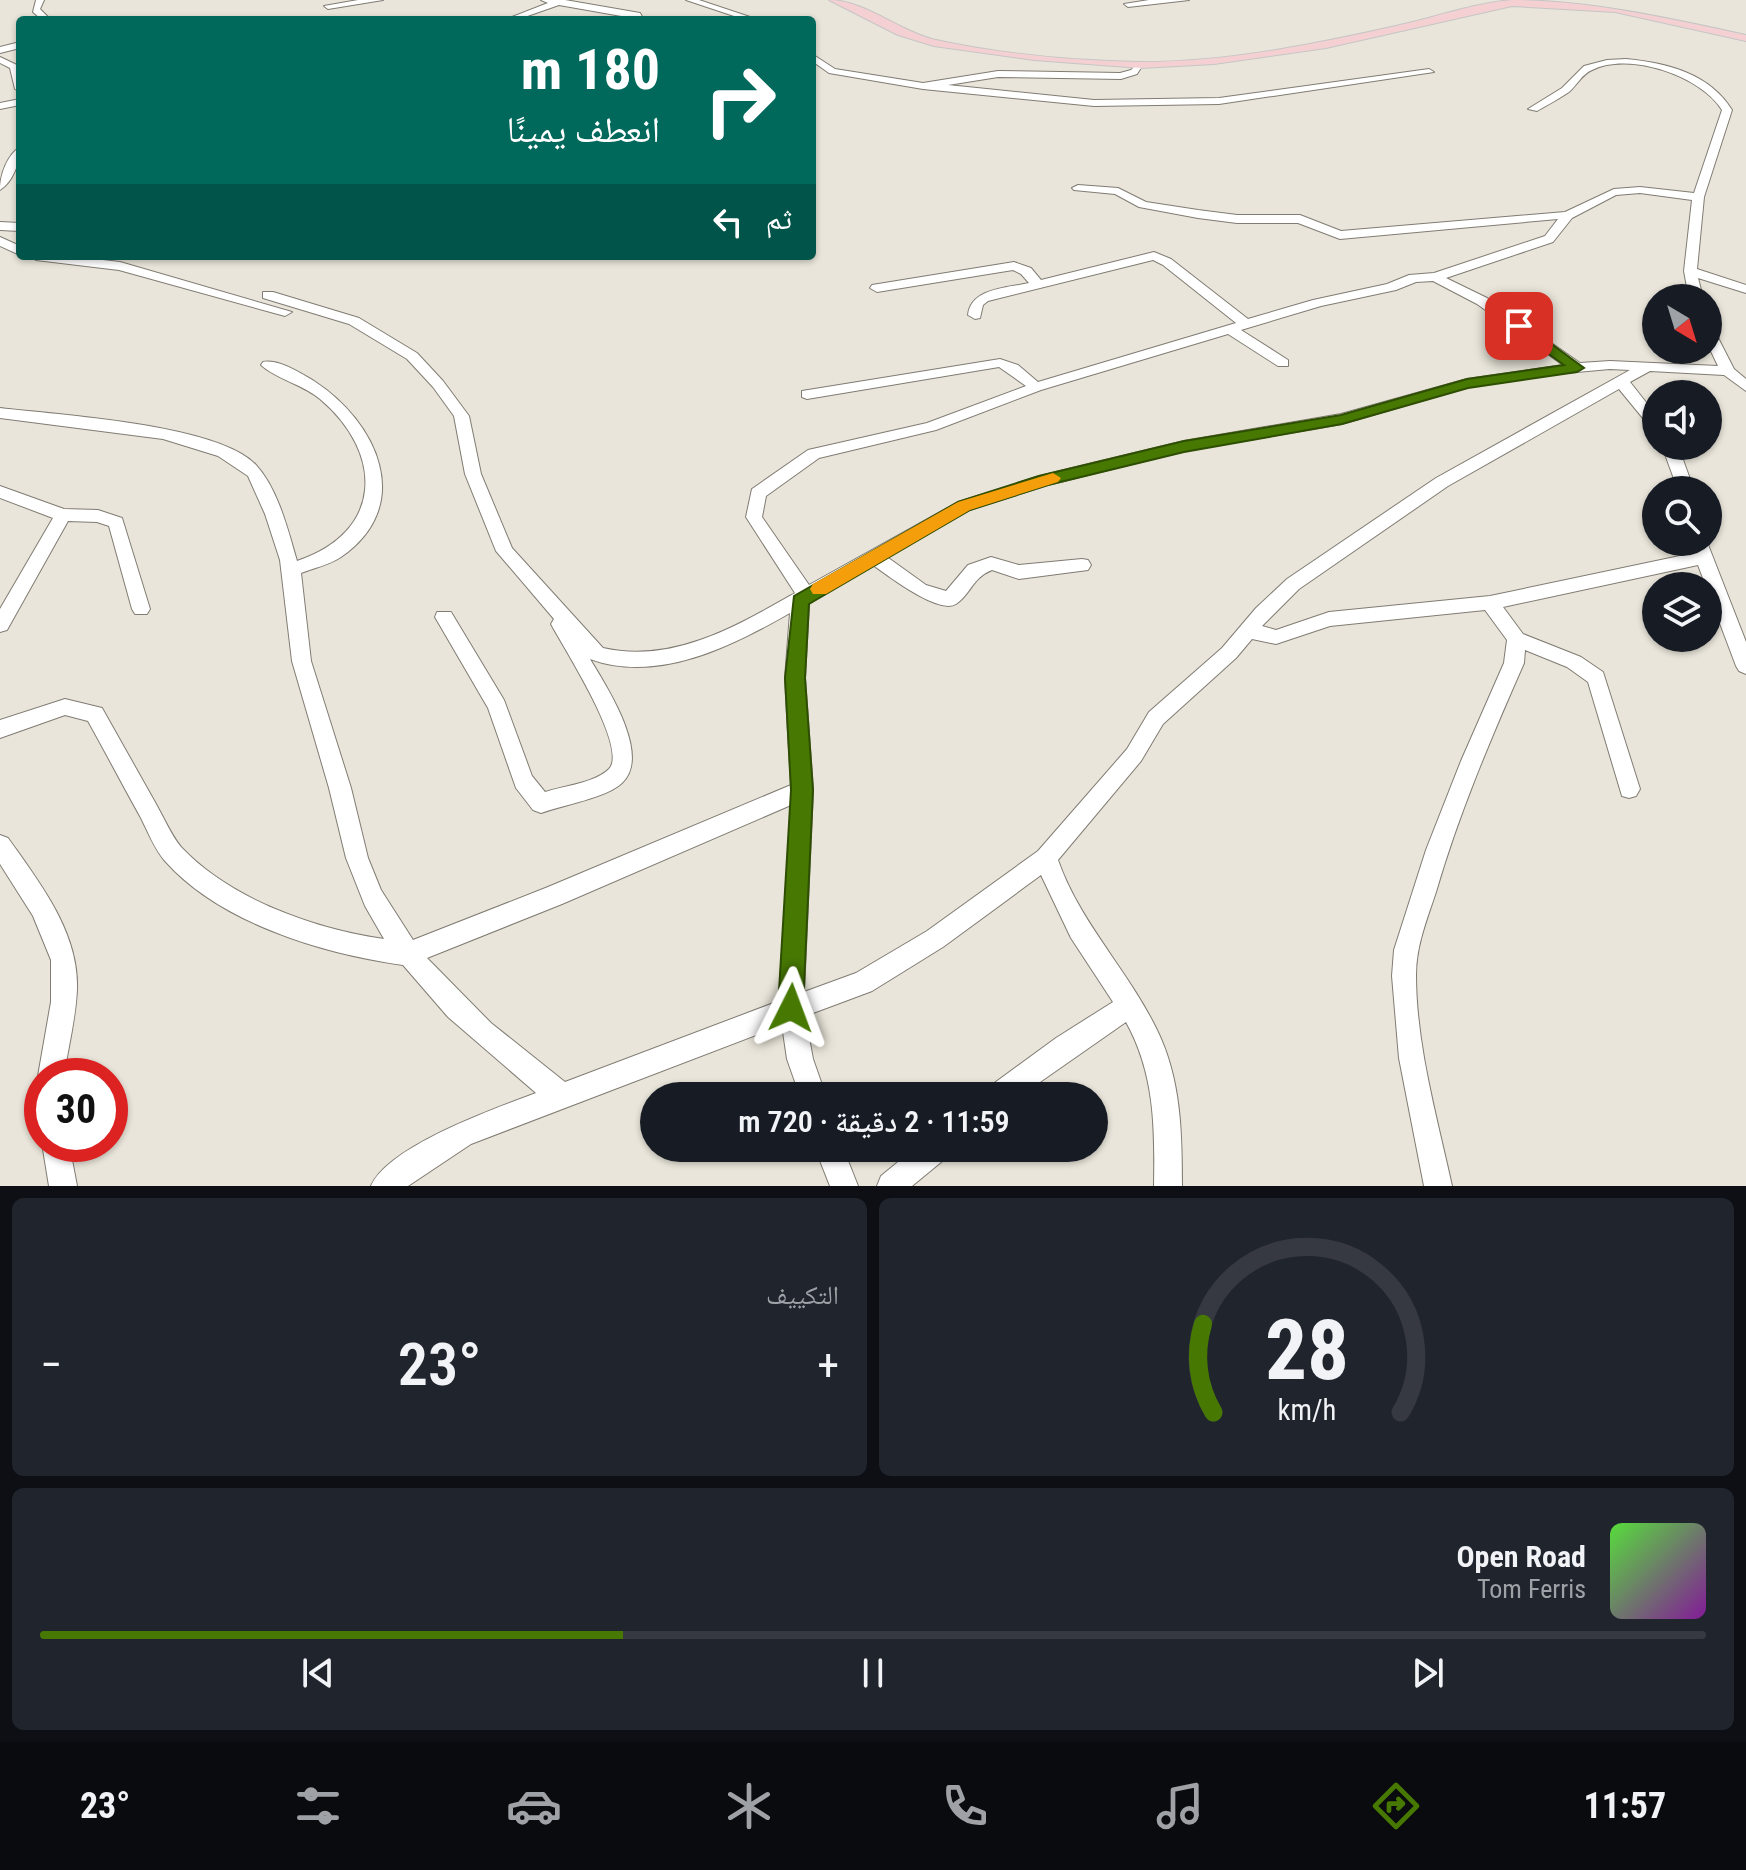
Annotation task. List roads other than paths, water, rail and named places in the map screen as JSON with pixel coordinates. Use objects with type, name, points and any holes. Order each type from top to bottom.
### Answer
[{"type":"main road","points":[[834,0],[902,33],[934,43],[1034,57],[1141,65],[1214,61],[1326,45],[1512,3],[1615,9],[1746,38]]},
{"type":"street","points":[[328,6],[379,0]]},
{"type":"street","points":[[545,0],[638,16]]},
{"type":"street","points":[[690,0],[742,16]]},
{"type":"street","points":[[1128,4],[1185,0]]},
{"type":"street","points":[[519,16],[562,1]]},
{"type":"street","points":[[584,16],[602,8]]},
{"type":"street","points":[[0,60],[14,66],[16,74]]},
{"type":"street","points":[[816,60],[832,71],[930,86],[1094,103],[1219,101],[1429,72]]},
{"type":"street","points":[[1533,109],[1565,90],[1577,74],[1599,63],[1640,62],[1689,78],[1718,95],[1727,110],[1698,197],[1690,271],[1693,284]]},
{"type":"street","points":[[930,86],[998,74],[1121,76],[1141,65]]},
{"type":"street","points":[[0,187],[16,157]]},
{"type":"street","points":[[1078,188],[1118,191],[1143,205],[1211,216],[1300,219],[1336,235],[1568,215],[1621,191],[1698,197]]},
{"type":"street","points":[[808,1082],[800,1059],[791,1008],[802,790],[795,678],[804,599],[754,517],[754,501],[767,484],[814,454],[931,427],[1036,387],[1318,303],[1391,287],[1414,278],[1435,277],[1549,239],[1568,215]]},
{"type":"street","points":[[975,315],[976,304],[983,298],[1154,256],[1167,262],[1247,325]]},
{"type":"street","points":[[70,260],[120,266],[299,315],[347,319]]},
{"type":"street","points":[[877,288],[1014,266],[1026,271],[1038,285]]},
{"type":"street","points":[[1690,271],[1746,289]]},
{"type":"street","points":[[1435,277],[1482,301],[1577,368]]},
{"type":"street","points":[[268,295],[347,319],[412,356],[438,384],[461,416],[473,474],[505,551],[597,654],[622,660],[680,654],[727,640],[964,506],[1045,480],[1184,446],[1342,419],[1467,383],[1610,365],[1728,371]]},
{"type":"street","points":[[1231,330],[1283,363]]},
{"type":"street","points":[[1722,359],[1728,371],[1746,387]]},
{"type":"street","points":[[807,394],[1000,363],[1010,366],[1036,387]]},
{"type":"street","points":[[268,365],[296,373],[343,411],[366,440],[374,470],[373,498],[359,526],[336,552],[291,570]]},
{"type":"street","points":[[385,1186],[425,1156],[463,1134],[863,982],[935,939],[1046,858],[1125,766],[1156,718],[1250,631],[1262,613],[1293,584],[1425,493],[1645,368]]},
{"type":"street","points":[[1621,381],[1642,407]]},
{"type":"street","points":[[0,413],[202,443],[233,456],[250,468],[260,484],[291,570],[298,643],[344,802],[355,854],[372,897],[407,954],[490,1040],[563,1097]]},
{"type":"street","points":[[0,492],[63,515],[98,516],[116,522],[141,609]]},
{"type":"street","points":[[0,625],[63,515]]},
{"type":"street","points":[[1250,631],[1284,636],[1329,619],[1490,603],[1676,556]]},
{"type":"street","points":[[1702,556],[1746,666]]},
{"type":"street","points":[[874,557],[920,590],[950,599],[974,570],[991,563],[1019,572],[1082,565]]},
{"type":"street","points":[[1490,603],[1516,639],[1574,662],[1596,678],[1629,789]]},
{"type":"street","points":[[444,617],[497,706],[523,781],[541,803],[615,777],[624,767],[625,748],[610,714],[552,607]]},
{"type":"street","points":[[1438,1186],[1412,1058],[1404,976],[1406,950],[1465,776],[1514,663],[1516,639]]},
{"type":"street","points":[[0,729],[65,707],[95,714],[171,852],[213,888],[262,914],[352,946],[407,954],[554,896],[802,790]]},
{"type":"street","points":[[0,845],[55,932],[62,959],[65,979],[54,1058]]},
{"type":"street","points":[[1046,858],[1062,902],[1150,1042],[1168,1107],[1168,1186]]},
{"type":"street","points":[[1017,1082],[1129,1006]]},
{"type":"street","points":[[58,1162],[63,1186]]},
{"type":"street","points":[[835,1162],[844,1186]]},
{"type":"street","points":[[891,1186],[919,1162]]}]
